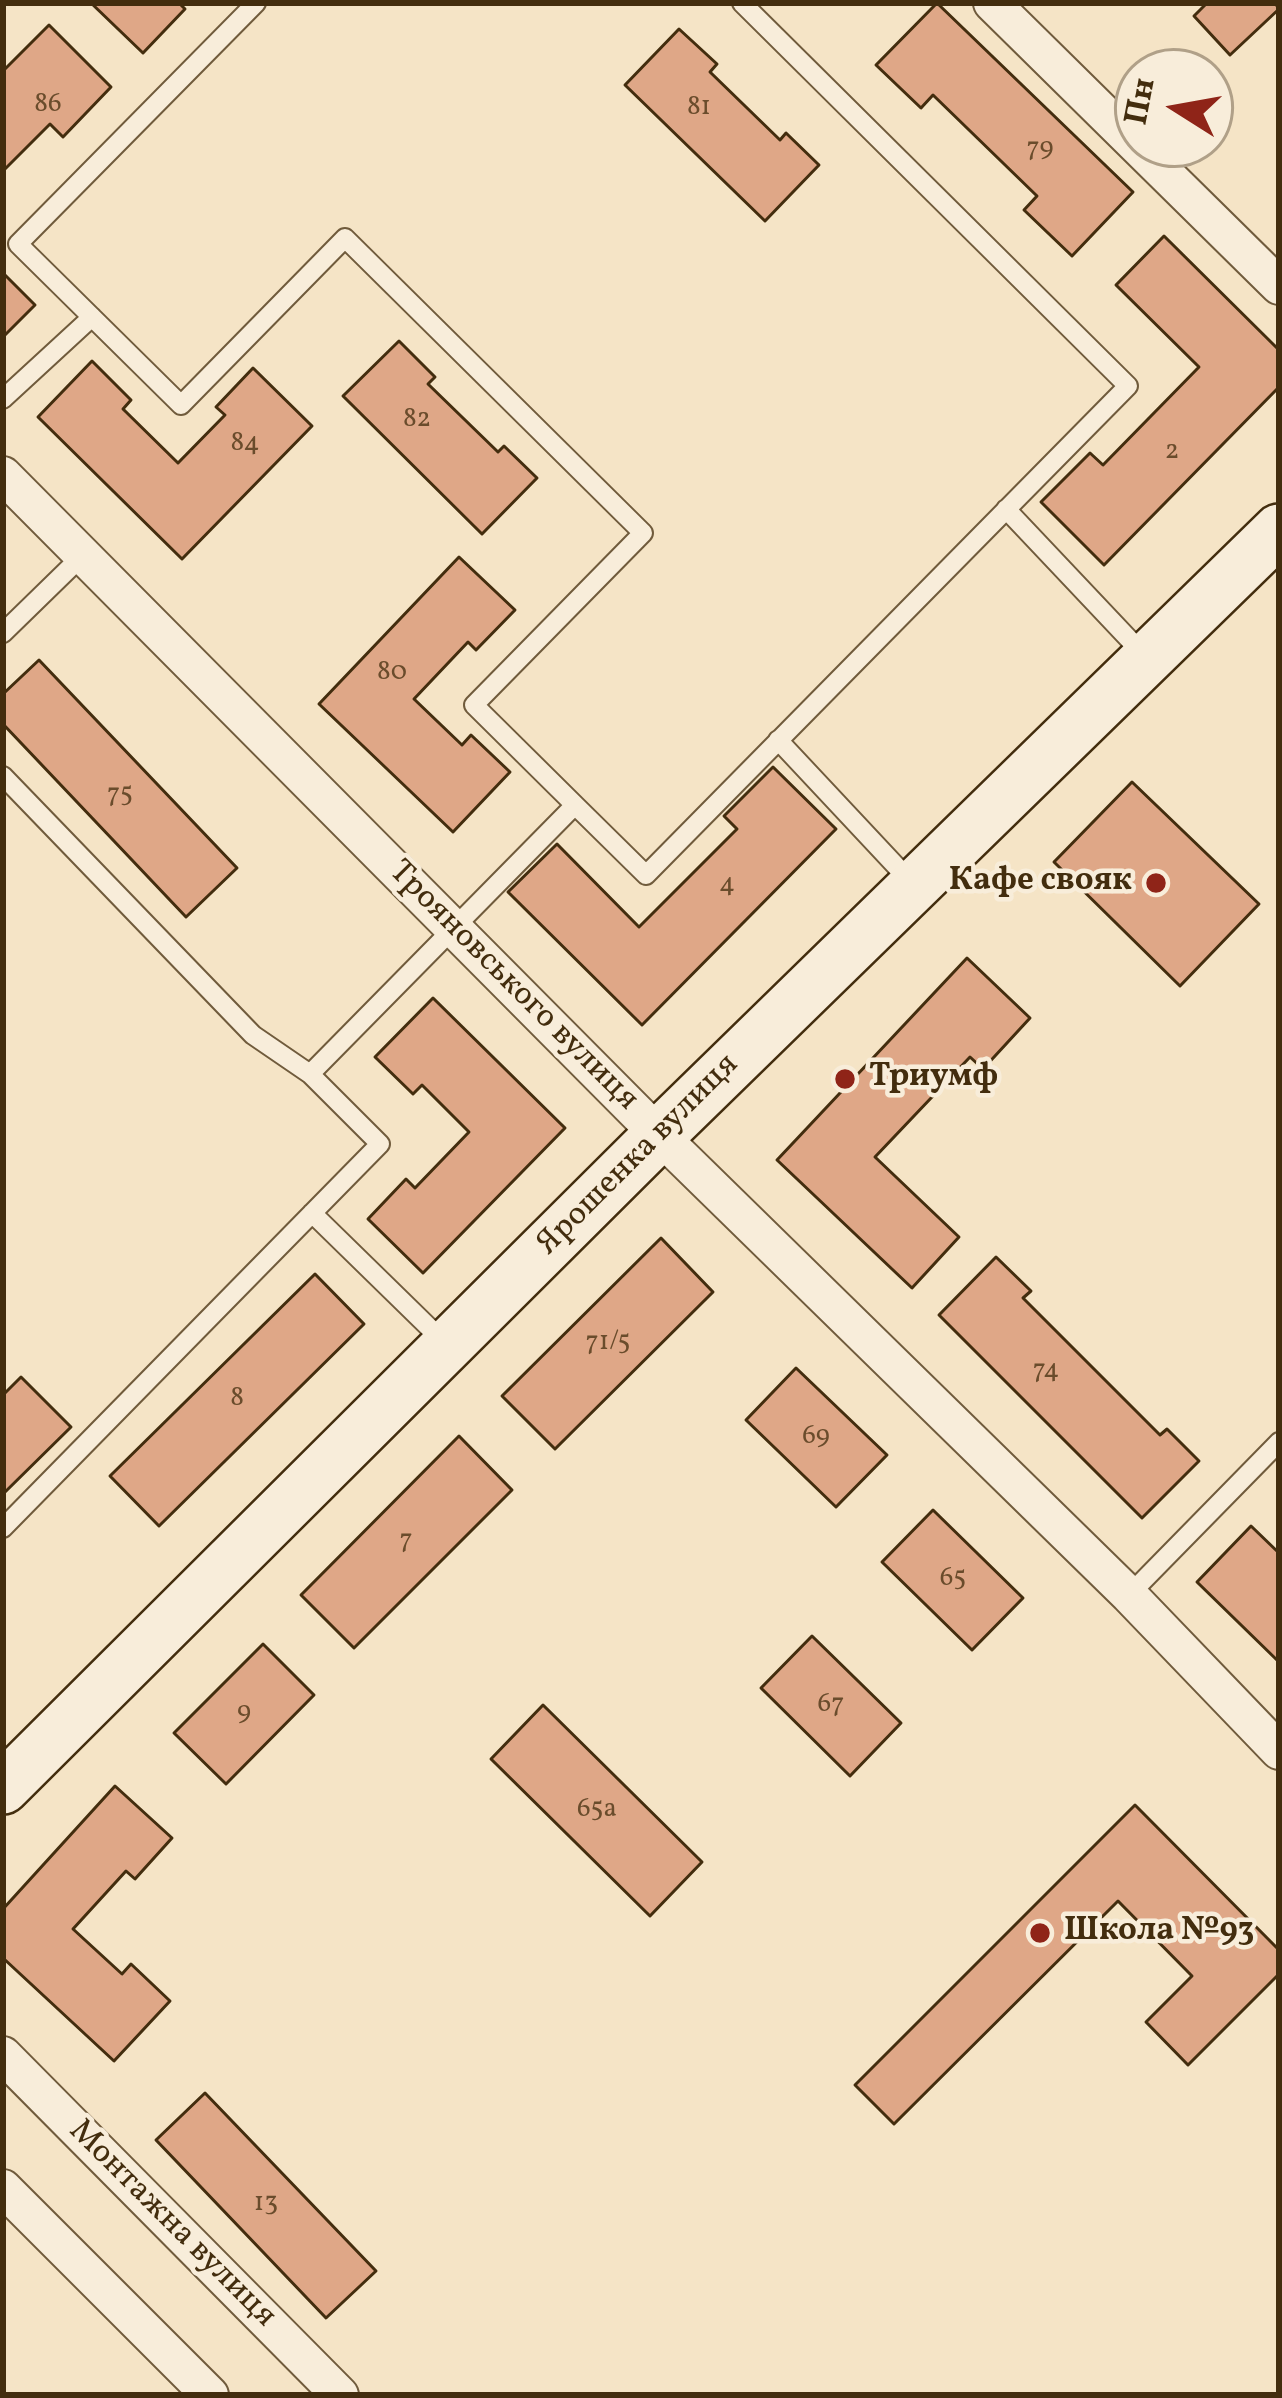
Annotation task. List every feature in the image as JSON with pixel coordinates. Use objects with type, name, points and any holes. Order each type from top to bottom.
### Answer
[{"type":"street","points":[[992,3],[1279,286]]},
{"type":"street","name":"Трояновського вулиця","points":[[3,475],[659,1135],[1130,1595],[1279,1751]]},
{"type":"street","name":"Ярошенка вулиця","points":[[3,1788],[659,1135],[1279,530]]},
{"type":"street","name":"Монтажна вулиця","points":[[3,2055],[340,2395]]},
{"type":"street","points":[[3,2188],[210,2395]]},
{"type":"lane","points":[[256,3],[19,244],[181,405],[345,238],[643,533],[474,705],[646,875],[1128,386],[742,3]]},
{"type":"lane","points":[[3,399],[92,316]]},
{"type":"lane","points":[[1006,509],[1148,658]]},
{"type":"lane","points":[[3,633],[83,555]]},
{"type":"lane","points":[[778,740],[915,886]]},
{"type":"lane","points":[[3,776],[253,1035],[310,1074],[380,1144],[3,1528]]},
{"type":"lane","points":[[310,1074],[575,805]]},
{"type":"lane","points":[[312,1213],[447,1346]]},
{"type":"lane","points":[[1130,1595],[1279,1442]]},
{"type":"building","points":[[91,3],[179,3],[185,9],[143,53]]},
{"type":"building","points":[[937,3],[1133,192],[1072,256],[1024,210],[1037,196],[933,95],[921,108],[876,65]]},
{"type":"building","points":[[1207,3],[1275,3],[1279,9],[1234,51],[1224,48],[1194,16]]},
{"type":"building","points":[[49,25],[111,87],[63,137],[50,124],[3,171],[3,71]]},
{"type":"building","points":[[679,29],[717,64],[710,72],[780,140],[786,133],[819,165],[765,221],[625,85]]},
{"type":"building","points":[[1164,236],[1279,350],[1279,387],[1104,565],[1041,502],[1090,453],[1103,465],[1199,367],[1116,285]]},
{"type":"building","points":[[3,273],[35,305],[3,337]]},
{"type":"building","points":[[399,341],[435,377],[428,384],[498,452],[504,446],[537,478],[482,534],[343,396]]},
{"type":"building","points":[[92,361],[131,400],[123,409],[178,463],[225,415],[216,407],[253,368],[312,426],[182,559],[38,417]]},
{"type":"building","points":[[459,557],[515,610],[476,650],[468,642],[414,699],[462,745],[471,735],[510,772],[453,832],[319,704]]},
{"type":"building","points":[[39,660],[237,868],[186,917],[3,724],[3,694]]},
{"type":"building","points":[[773,767],[836,829],[642,1025],[508,892],[557,844],[639,927],[737,829],[724,816]]},
{"type":"building","name":"Кафе свояк","points":[[1132,782],[1259,904],[1180,986],[1054,862]]},
{"type":"building","points":[[967,958],[1030,1018],[983,1069],[970,1057],[875,1157],[959,1237],[912,1288],[777,1160]]},
{"type":"building","points":[[433,998],[565,1128],[423,1273],[368,1219],[406,1179],[415,1188],[469,1132],[422,1085],[413,1094],[375,1057]]},
{"type":"building","points":[[661,1238],[713,1292],[555,1449],[502,1396]]},
{"type":"building","points":[[996,1257],[1031,1291],[1023,1298],[1160,1435],[1167,1429],[1199,1461],[1142,1518],[939,1315]]},
{"type":"building","points":[[315,1274],[364,1324],[159,1526],[110,1476]]},
{"type":"building","points":[[796,1368],[887,1455],[836,1507],[746,1420]]},
{"type":"building","points":[[21,1377],[71,1427],[3,1494],[3,1395]]},
{"type":"building","points":[[459,1436],[512,1490],[354,1648],[301,1595]]},
{"type":"building","points":[[933,1510],[1023,1598],[972,1650],[882,1562]]},
{"type":"building","points":[[1251,1526],[1279,1553],[1279,1662],[1197,1582]]},
{"type":"building","points":[[812,1636],[901,1723],[850,1776],[761,1688]]},
{"type":"building","points":[[263,1644],[314,1695],[226,1784],[174,1733]]},
{"type":"building","points":[[543,1705],[702,1862],[650,1916],[491,1759]]},
{"type":"building","points":[[115,1786],[172,1838],[135,1879],[126,1871],[73,1929],[122,1974],[131,1964],[170,2001],[114,2061],[3,1958],[3,1909]]},
{"type":"building","points":[[1135,1805],[1279,1950],[1279,1974],[1188,2065],[1146,2022],[1192,1976],[1118,1901],[894,2124],[855,2085]]},
{"type":"building","points":[[205,2093],[376,2271],[326,2318],[156,2140]]},
{"type":"place","name":"Кафе свояк","points":[[1156,883]]},
{"type":"place","name":"Триумф","points":[[845,1079]]},
{"type":"place","name":"Школа №93","points":[[1040,1933]]}]
